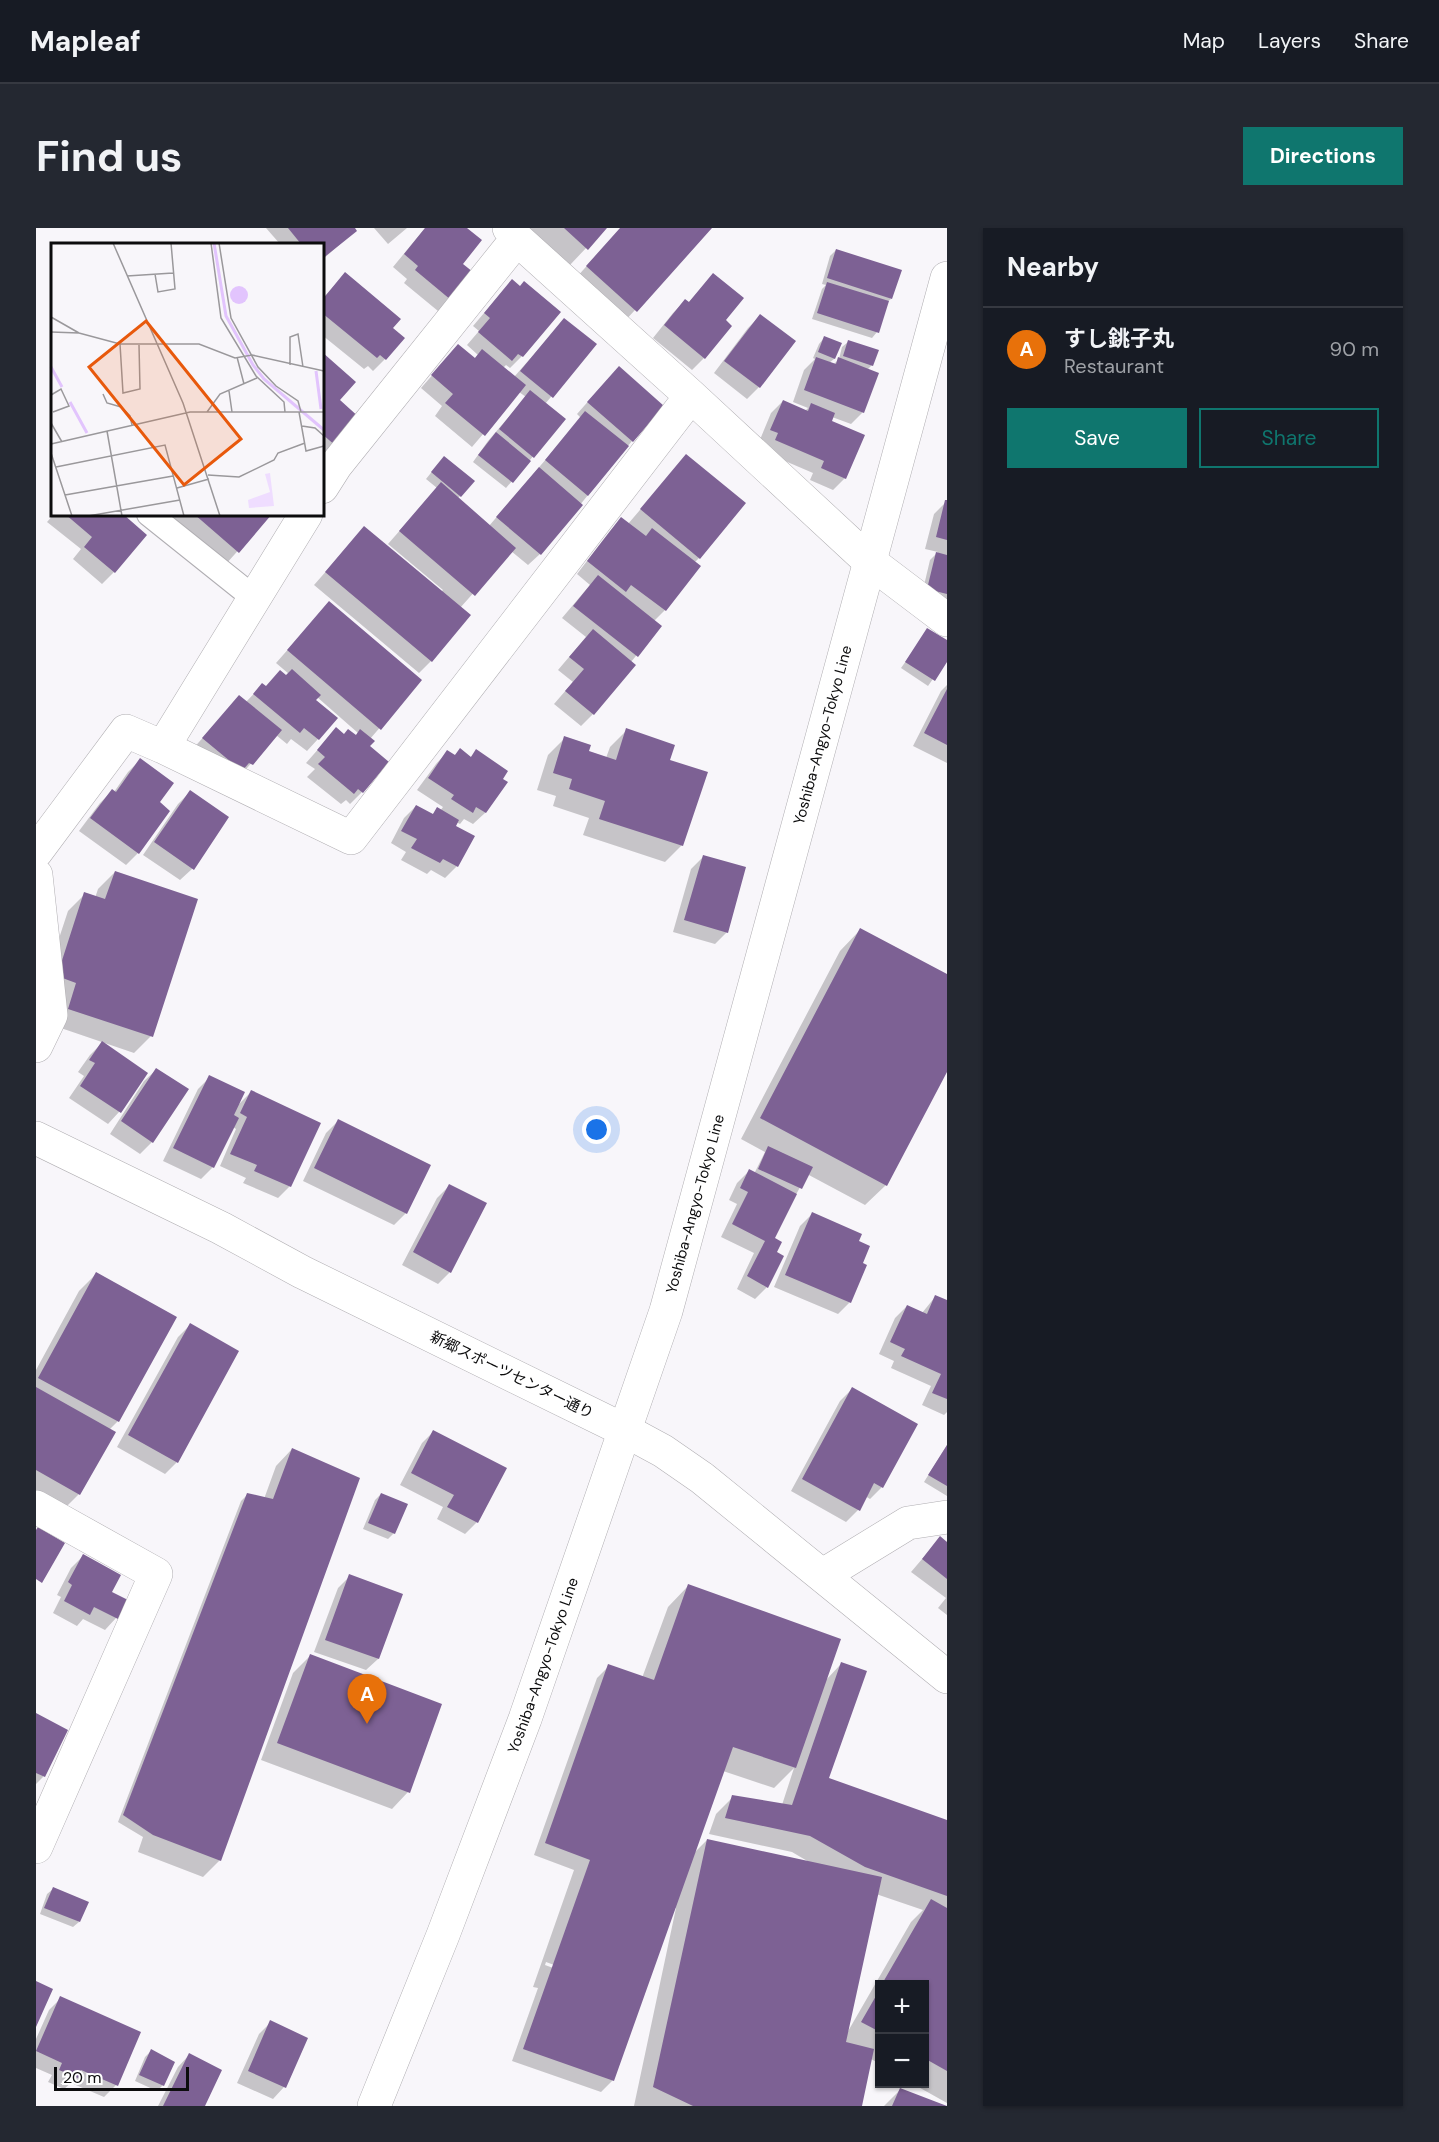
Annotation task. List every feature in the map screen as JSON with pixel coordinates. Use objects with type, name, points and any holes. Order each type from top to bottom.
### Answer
[{"type":"street","points":[[324,484],[342,457],[513,234],[869,561],[947,620]]},
{"type":"street","name":"Yoshiba-Angyo-Tokyo Line","points":[[374,2106],[443,1935],[525,1719],[666,1311],[947,278]]},
{"type":"street","points":[[36,852],[126,731],[351,838],[691,396]]},
{"type":"street","points":[[163,747],[305,516]]},
{"type":"street","points":[[36,875],[51,1015],[36,1046]]},
{"type":"street","name":"新郷スポーツセンター通り","points":[[36,1138],[221,1228],[313,1277],[663,1451],[702,1478],[947,1677]]},
{"type":"street","points":[[36,1507],[156,1574],[43,1812],[36,1847]]},
{"type":"street","points":[[823,1575],[908,1523],[947,1516]]},
{"type":"lane","points":[[152,516],[255,598]]},
{"type":"building","points":[[288,228],[355,228],[357,231],[324,257],[324,243],[300,243]]},
{"type":"building","points":[[425,228],[467,228],[482,240],[463,264],[473,272],[451,300],[415,270],[418,266],[404,254]]},
{"type":"building","points":[[564,228],[607,228],[588,250]]},
{"type":"building","points":[[620,228],[712,228],[637,312],[586,266]]},
{"type":"building","points":[[836,249],[902,270],[892,299],[827,278]]},
{"type":"building","points":[[345,272],[401,319],[393,328],[405,338],[386,360],[380,355],[377,358],[324,315],[324,298]]},
{"type":"building","points":[[713,273],[744,298],[726,320],[732,326],[705,359],[664,325],[685,299],[689,302]]},
{"type":"building","points":[[512,279],[520,286],[524,281],[561,312],[523,357],[518,354],[512,361],[478,332],[490,318],[484,313]]},
{"type":"building","points":[[827,282],[889,301],[879,333],[817,313]]},
{"type":"building","points":[[760,314],[796,341],[760,388],[724,361]]},
{"type":"building","points":[[564,318],[597,344],[553,398],[520,371]]},
{"type":"building","points":[[824,336],[842,343],[835,359],[818,352]]},
{"type":"building","points":[[848,340],[879,350],[873,366],[843,356]]},
{"type":"building","points":[[458,344],[475,358],[482,349],[526,385],[485,436],[445,403],[453,394],[431,375]]},
{"type":"building","points":[[324,354],[356,382],[340,400],[361,419],[336,446],[324,436]]},
{"type":"building","points":[[816,357],[836,364],[838,357],[879,373],[864,413],[804,390]]},
{"type":"building","points":[[619,366],[664,406],[633,442],[587,402]]},
{"type":"building","points":[[530,390],[566,419],[534,458],[499,429]]},
{"type":"building","points":[[783,400],[808,411],[811,403],[835,413],[832,421],[865,435],[846,479],[821,468],[824,461],[775,440],[778,433],[770,430]]},
{"type":"building","points":[[585,411],[629,446],[588,496],[545,460]]},
{"type":"building","points":[[496,432],[531,461],[513,483],[478,455]]},
{"type":"building","points":[[686,454],[746,503],[700,559],[640,509]]},
{"type":"building","points":[[444,456],[475,481],[461,497],[431,472]]},
{"type":"building","points":[[539,467],[583,505],[541,555],[496,517]]},
{"type":"building","points":[[441,482],[516,548],[475,596],[399,531]]},
{"type":"building","points":[[945,500],[947,500],[947,540],[936,537]]},
{"type":"building","points":[[67,516],[125,516],[147,535],[115,573],[84,547],[92,537]]},
{"type":"building","points":[[196,516],[270,516],[239,553]]},
{"type":"building","points":[[621,517],[646,536],[652,528],[701,566],[666,611],[631,585],[626,592],[587,561]]},
{"type":"building","points":[[364,526],[471,615],[432,662],[325,572]]},
{"type":"building","points":[[936,552],[947,555],[947,594],[927,589]]},
{"type":"building","points":[[598,575],[662,626],[638,657],[573,606]]},
{"type":"building","points":[[329,601],[422,680],[381,730],[287,650]]},
{"type":"building","points":[[927,628],[947,640],[947,662],[935,681],[905,662]]},
{"type":"building","points":[[593,629],[636,665],[594,715],[565,691],[584,669],[569,657]]},
{"type":"building","points":[[292,669],[321,695],[316,700],[338,718],[319,740],[304,728],[300,733],[253,694],[262,683],[266,686],[280,670],[286,675]]},
{"type":"building","points":[[947,689],[947,745],[924,733]]},
{"type":"building","points":[[239,695],[282,730],[253,765],[249,763],[242,771],[202,738]]},
{"type":"building","points":[[336,727],[344,734],[348,729],[356,735],[360,729],[375,741],[370,746],[389,762],[363,793],[358,789],[354,794],[318,764],[325,757],[317,750]]},
{"type":"building","points":[[626,728],[675,745],[670,760],[708,772],[683,846],[599,819],[605,801],[569,789],[572,779],[553,773],[564,736],[591,745],[589,751],[616,760]]},
{"type":"building","points":[[460,748],[471,757],[476,749],[508,771],[503,779],[508,782],[486,813],[476,807],[473,813],[451,799],[454,795],[428,778],[447,750],[455,755]]},
{"type":"building","points":[[140,758],[174,783],[160,802],[170,811],[139,854],[90,818],[112,789],[116,792]]},
{"type":"building","points":[[190,790],[229,817],[194,870],[154,842]]},
{"type":"building","points":[[416,805],[433,814],[437,807],[459,820],[456,826],[475,836],[458,867],[443,859],[440,863],[411,848],[417,839],[401,831]]},
{"type":"building","points":[[703,855],[746,867],[728,933],[684,920]]},
{"type":"building","points":[[115,871],[198,899],[153,1037],[68,1009],[76,983],[57,976],[84,892],[105,899]]},
{"type":"building","points":[[860,928],[947,974],[947,1072],[887,1186],[760,1118]]},
{"type":"building","points":[[102,1041],[148,1073],[121,1113],[80,1086],[95,1063],[89,1060]]},
{"type":"building","points":[[156,1068],[189,1089],[153,1143],[121,1121]]},
{"type":"building","points":[[209,1075],[245,1092],[234,1115],[239,1118],[214,1168],[173,1148]]},
{"type":"building","points":[[251,1090],[321,1123],[291,1187],[254,1171],[257,1165],[230,1154],[247,1117],[240,1113]]},
{"type":"building","points":[[338,1119],[431,1165],[407,1214],[314,1168]]},
{"type":"building","points":[[768,1146],[813,1167],[802,1189],[758,1169]]},
{"type":"building","points":[[749,1169],[797,1194],[775,1238],[782,1242],[777,1252],[784,1256],[768,1288],[747,1276],[765,1241],[732,1224],[748,1192],[740,1188]]},
{"type":"building","points":[[449,1184],[487,1203],[451,1273],[413,1252]]},
{"type":"building","points":[[812,1212],[862,1234],[859,1241],[870,1246],[863,1263],[867,1265],[851,1303],[785,1275]]},
{"type":"building","points":[[96,1272],[177,1317],[119,1422],[38,1378]]},
{"type":"building","points":[[935,1295],[947,1300],[947,1399],[932,1393],[941,1374],[901,1356],[905,1349],[890,1342],[907,1305],[927,1314]]},
{"type":"building","points":[[190,1323],[239,1351],[178,1463],[128,1435]]},
{"type":"building","points":[[36,1387],[116,1432],[80,1495],[36,1470]]},
{"type":"building","points":[[852,1387],[918,1424],[883,1488],[874,1483],[860,1511],[802,1479]]},
{"type":"building","points":[[433,1430],[507,1468],[478,1523],[447,1507],[454,1495],[411,1473]]},
{"type":"building","points":[[947,1445],[947,1486],[928,1475]]},
{"type":"building","points":[[292,1448],[360,1478],[221,1861],[153,1835],[123,1815],[247,1493],[273,1499]]},
{"type":"building","points":[[381,1493],[408,1504],[395,1534],[368,1523]]},
{"type":"building","points":[[38,1527],[65,1543],[42,1583],[36,1579],[36,1530]]},
{"type":"building","points":[[940,1536],[947,1542],[947,1579],[922,1559]]},
{"type":"building","points":[[83,1554],[121,1575],[112,1592],[128,1600],[118,1619],[94,1607],[90,1615],[64,1601],[72,1585],[68,1582]]},
{"type":"building","points":[[349,1574],[403,1594],[379,1659],[325,1640]]},
{"type":"building","points":[[688,1584],[841,1639],[796,1768],[733,1747],[614,2081],[523,2049],[590,1860],[545,1843],[608,1664],[654,1680]]},
{"type":"building","points":[[310,1654],[442,1704],[410,1793],[277,1743]]},
{"type":"building","points":[[841,1662],[867,1671],[829,1778],[947,1820],[947,1896],[865,1867],[810,1836],[725,1818],[732,1795],[792,1805]]},
{"type":"building","points":[[36,1713],[68,1730],[45,1777],[36,1773]]},
{"type":"building","points":[[707,1839],[882,1877],[846,2042],[874,2049],[862,2106],[693,2106],[653,2087]]},
{"type":"building","points":[[53,1887],[89,1902],[80,1922],[44,1908]]},
{"type":"building","points":[[931,1899],[947,1908],[947,2071],[929,2061],[929,1980],[884,1980]]},
{"type":"building","points":[[36,1981],[53,1989],[36,2027]]},
{"type":"building","points":[[60,1996],[141,2032],[118,2086],[81,2070],[78,2078],[59,2070],[62,2063],[36,2051]]},
{"type":"building","points":[[875,1998],[875,2029],[861,2022]]},
{"type":"building","points":[[270,2020],[308,2038],[286,2088],[248,2071]]},
{"type":"building","points":[[151,2049],[175,2062],[164,2086],[139,2075]]},
{"type":"building","points":[[189,2053],[222,2070],[205,2106],[163,2106]]},
{"type":"building","points":[[900,2088],[947,2106],[892,2106]]},
{"type":"place","name":"すし銚子丸","points":[[367,1724]]}]
